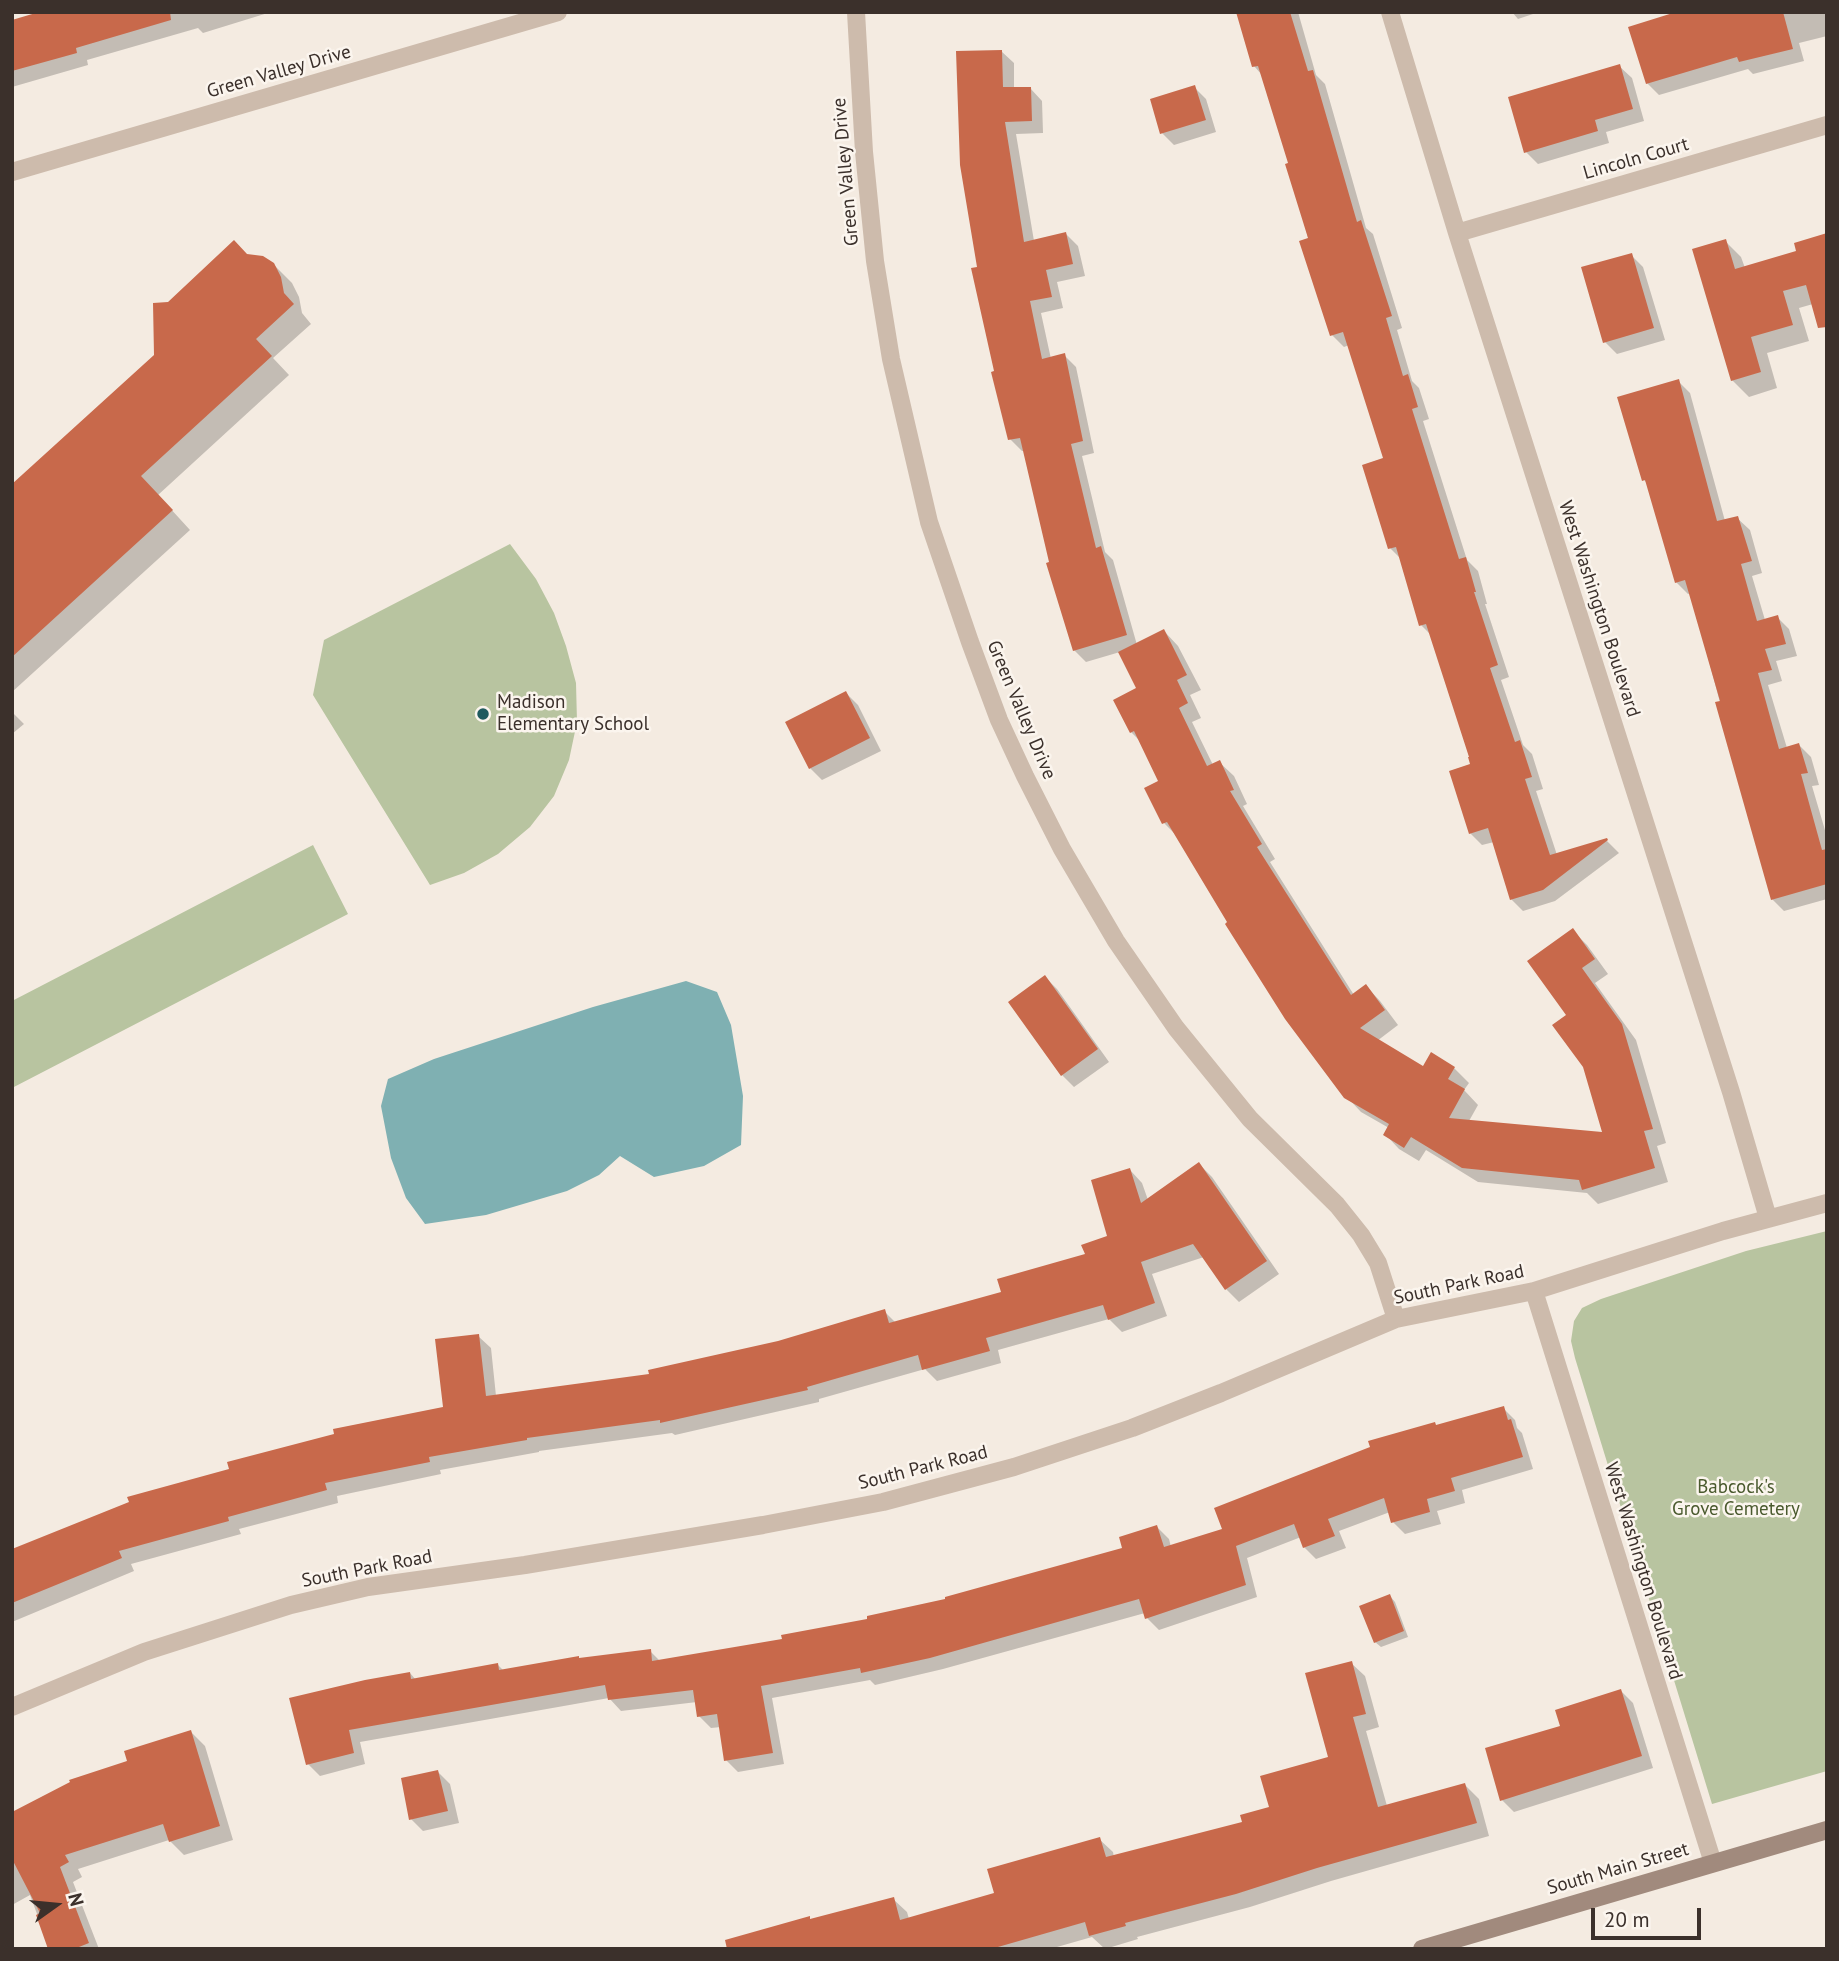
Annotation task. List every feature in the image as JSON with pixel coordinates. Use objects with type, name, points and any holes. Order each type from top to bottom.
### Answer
[{"type":"main road","name":"South Main Street","points":[[1422,1949],[1827,1830]]},
{"type":"street","name":"Green Valley Drive","points":[[12,172],[558,12]]},
{"type":"street","name":"Green Valley Drive","points":[[856,12],[864,152],[875,261],[891,359],[929,522],[999,719],[1062,849],[1116,942],[1176,1028],[1250,1119],[1337,1205],[1361,1235],[1378,1263],[1396,1319]]},
{"type":"street","name":"West Washington Boulevard","points":[[1390,12],[1457,233],[1731,1092],[1768,1218]]},
{"type":"street","name":"Lincoln Court","points":[[1457,233],[1827,125]]},
{"type":"street","name":"South Park Road","points":[[12,1707],[144,1652],[291,1605],[368,1587],[525,1565],[763,1525],[883,1502],[1014,1467],[1170,1413],[1396,1319],[1534,1291],[1768,1218],[1827,1203]]},
{"type":"street","name":"West Washington Boulevard","points":[[1534,1291],[1713,1863]]},
{"type":"green space","points":[[510,544],[536,579],[554,613],[566,646],[576,683],[577,722],[569,760],[554,796],[530,827],[498,854],[464,873],[430,885],[313,695],[324,640]]},
{"type":"green space","points":[[313,845],[348,914],[12,1088],[12,1001]]},
{"type":"green space","name":"Babcock's Grove Cemetery","points":[[1827,1231],[1827,1771],[1712,1804],[1575,1358],[1571,1341],[1574,1321],[1582,1308],[1601,1299],[1746,1251]]},
{"type":"water","points":[[686,981],[717,992],[731,1025],[743,1096],[741,1145],[704,1166],[654,1177],[620,1156],[599,1175],[567,1191],[486,1215],[425,1224],[406,1198],[391,1158],[381,1106],[388,1079],[434,1059],[593,1007]]},
{"type":"building","points":[[39,12],[170,12],[171,20],[76,48],[77,53],[12,71],[12,20]]},
{"type":"building","points":[[1236,12],[1290,12],[1308,71],[1313,70],[1357,222],[1361,220],[1392,316],[1386,318],[1403,376],[1408,374],[1418,407],[1412,409],[1459,559],[1466,557],[1474,592],[1498,665],[1490,668],[1515,742],[1520,740],[1532,777],[1525,779],[1550,855],[1607,838],[1608,840],[1543,890],[1510,900],[1488,828],[1469,834],[1449,771],[1470,764],[1469,757],[1426,624],[1419,626],[1396,547],[1388,549],[1362,465],[1383,458],[1343,332],[1330,336],[1299,241],[1308,238],[1285,164],[1288,163],[1258,66],[1252,67]]},
{"type":"building","points":[[1676,12],[1783,12],[1793,49],[1739,62],[1737,57],[1646,84],[1628,27]]},
{"type":"building","points":[[1002,50],[1003,87],[1031,87],[1032,121],[1005,122],[1024,242],[1066,232],[1073,264],[1046,270],[1052,297],[1030,301],[1042,359],[1065,353],[1083,441],[1071,444],[1096,548],[1101,546],[1127,635],[1073,651],[1046,563],[1049,562],[1020,438],[1008,440],[991,372],[994,371],[971,268],[977,267],[960,165],[956,51]]},
{"type":"building","points":[[1620,64],[1633,109],[1595,120],[1598,131],[1524,153],[1508,97]]},
{"type":"building","points":[[1195,85],[1206,120],[1160,134],[1150,99]]},
{"type":"building","points":[[1827,233],[1827,327],[1818,328],[1806,285],[1783,291],[1793,325],[1751,337],[1761,372],[1731,381],[1692,249],[1726,239],[1735,269],[1796,251],[1794,243]]},
{"type":"building","points":[[234,240],[247,254],[263,256],[274,263],[281,277],[284,293],[294,304],[256,339],[272,356],[141,476],[173,510],[12,657],[12,484],[154,355],[153,303],[168,302]]},
{"type":"building","points":[[1632,253],[1654,328],[1603,343],[1581,267]]},
{"type":"building","points":[[1679,379],[1717,521],[1738,516],[1752,561],[1741,564],[1757,621],[1778,615],[1786,644],[1765,649],[1772,670],[1758,673],[1779,749],[1799,743],[1808,773],[1801,774],[1822,850],[1827,849],[1827,884],[1771,900],[1715,702],[1720,701],[1685,580],[1675,583],[1617,397]]},
{"type":"building","points":[[1164,629],[1187,675],[1177,680],[1188,703],[1179,708],[1207,766],[1220,760],[1234,790],[1230,791],[1262,844],[1257,847],[1351,995],[1366,984],[1385,1010],[1360,1028],[1423,1066],[1431,1052],[1455,1067],[1448,1079],[1465,1089],[1449,1118],[1602,1132],[1583,1067],[1552,1025],[1566,1015],[1527,961],[1573,928],[1595,959],[1582,968],[1622,1024],[1653,1129],[1644,1131],[1655,1168],[1582,1190],[1579,1180],[1462,1168],[1411,1137],[1404,1148],[1383,1135],[1389,1124],[1344,1098],[1285,1019],[1225,924],[1227,922],[1167,822],[1162,824],[1144,788],[1158,781],[1134,731],[1130,733],[1113,700],[1136,688],[1118,652]]},
{"type":"building","points":[[846,691],[870,738],[809,769],[785,722]]},
{"type":"building","points":[[1045,975],[1098,1049],[1061,1076],[1008,1002]]},
{"type":"building","points":[[1199,1162],[1267,1261],[1225,1290],[1193,1244],[1141,1262],[1155,1303],[1108,1320],[1103,1305],[986,1338],[990,1351],[922,1370],[918,1355],[807,1387],[808,1390],[660,1423],[660,1420],[527,1438],[429,1457],[430,1462],[325,1483],[327,1490],[228,1517],[229,1521],[119,1551],[122,1558],[12,1603],[12,1549],[129,1502],[127,1497],[229,1469],[227,1462],[334,1434],[333,1429],[443,1407],[435,1339],[479,1334],[486,1396],[649,1374],[648,1370],[778,1341],[885,1309],[889,1323],[1001,1292],[997,1279],[1085,1254],[1081,1245],[1107,1236],[1091,1180],[1130,1168],[1141,1203]]},
{"type":"building","points":[[1504,1406],[1523,1457],[1451,1478],[1455,1491],[1427,1499],[1430,1512],[1391,1523],[1384,1498],[1328,1519],[1335,1536],[1303,1548],[1294,1524],[1236,1546],[1246,1585],[1145,1619],[1139,1599],[930,1658],[861,1673],[860,1668],[761,1686],[773,1753],[724,1761],[717,1714],[697,1717],[693,1690],[608,1700],[605,1685],[349,1730],[354,1753],[306,1765],[289,1698],[410,1672],[411,1679],[498,1663],[499,1670],[579,1656],[651,1649],[652,1661],[782,1639],[781,1635],[867,1619],[867,1616],[945,1599],[1122,1548],[1119,1537],[1157,1525],[1164,1547],[1222,1529],[1214,1508],[1370,1447],[1368,1441]]},
{"type":"building","points":[[1390,1594],[1404,1631],[1374,1643],[1359,1606]]},
{"type":"building","points":[[1352,1661],[1366,1714],[1353,1717],[1378,1807],[1465,1783],[1477,1823],[1236,1894],[1125,1923],[1126,1926],[1089,1936],[1085,1922],[991,1949],[727,1949],[725,1940],[810,1916],[810,1919],[894,1897],[900,1920],[994,1893],[987,1869],[1100,1837],[1106,1857],[1242,1822],[1240,1815],[1269,1807],[1260,1776],[1328,1757],[1305,1673]]},
{"type":"building","points":[[1621,1689],[1642,1756],[1500,1801],[1485,1748],[1560,1726],[1555,1710]]},
{"type":"building","points":[[191,1730],[220,1826],[169,1842],[163,1824],[65,1855],[69,1862],[60,1867],[89,1943],[74,1949],[48,1949],[36,1915],[40,1913],[12,1859],[12,1812],[70,1782],[69,1780],[127,1761],[124,1751]]},
{"type":"building","points":[[438,1770],[448,1811],[409,1820],[401,1778]]},
{"type":"place","name":"Madison Elementary School","points":[[483,714]]}]
